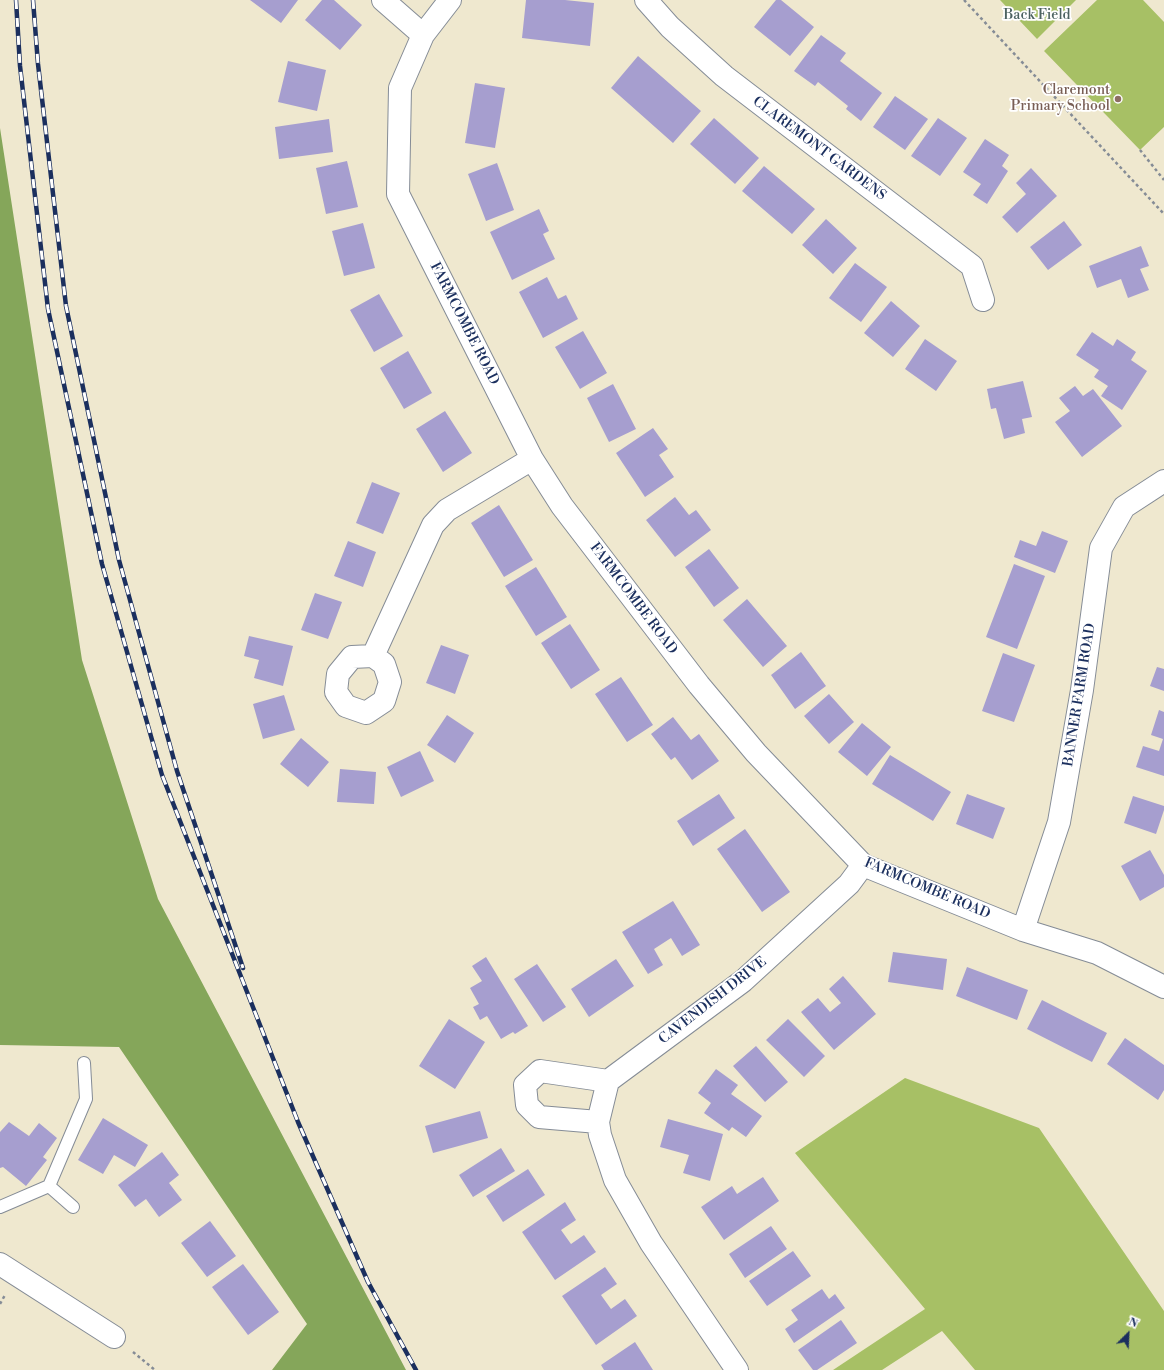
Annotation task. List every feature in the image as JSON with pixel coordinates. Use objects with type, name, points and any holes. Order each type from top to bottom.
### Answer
[{"type":"street","points":[[383,0],[422,35]]},
{"type":"street","name":"FARMCOMBE ROAD","points":[[450,0],[422,35],[400,88],[398,194],[532,459],[562,506],[699,685],[756,753],[862,864],[1023,930],[1097,953],[1164,987]]},
{"type":"street","name":"CLAREMONT GARDENS","points":[[646,0],[670,27],[724,76],[972,266],[983,300]]},
{"type":"street","points":[[373,656],[434,525],[447,510],[532,459]]},
{"type":"street","name":"BANNER FARM ROAD","points":[[1023,930],[1059,822],[1082,690],[1101,548],[1124,508],[1164,481]]},
{"type":"street","name":"CAVENDISH DRIVE","points":[[608,1081],[743,981],[850,884],[862,864]]},
{"type":"street","points":[[598,1122],[539,1117],[527,1105],[525,1085],[540,1072],[608,1081],[598,1122],[600,1136],[615,1180],[651,1243],[737,1370]]},
{"type":"street","points":[[0,1264],[114,1337]]},
{"type":"lane","points":[[0,1207],[49,1186],[86,1099],[84,1063]]},
{"type":"lane","points":[[49,1186],[73,1207]]},
{"type":"path","points":[[964,0],[1164,214]]},
{"type":"path","points":[[1140,150],[1164,180]]},
{"type":"green space","name":"Back Field","points":[[1000,0],[1076,0],[1037,39]]},
{"type":"green space","name":"Claremont Primary School","points":[[1097,0],[1143,0],[1164,22],[1164,127],[1140,150],[1044,51]]},
{"type":"green space","points":[[0,128],[82,660],[158,899],[406,1370],[272,1370],[307,1324],[119,1047],[0,1045]]},
{"type":"green space","points":[[905,1078],[1039,1128],[1164,1311],[1164,1370],[975,1370],[942,1331],[882,1370],[833,1370],[925,1309],[795,1153]]},
{"type":"building","points":[[250,0],[298,0],[281,23]]},
{"type":"building","points":[[322,0],[334,0],[362,25],[340,50],[305,20]]},
{"type":"building","points":[[526,0],[565,0],[594,3],[590,46],[522,38]]},
{"type":"building","points":[[776,0],[781,0],[814,27],[790,56],[754,27]]},
{"type":"building","points":[[821,35],[846,53],[840,61],[882,93],[861,121],[846,109],[848,106],[818,82],[815,86],[794,71]]},
{"type":"building","points":[[638,56],[701,111],[673,143],[611,88]]},
{"type":"building","points":[[288,61],[326,70],[317,111],[278,102]]},
{"type":"building","points":[[475,83],[505,88],[495,148],[465,143]]},
{"type":"building","points":[[895,96],[928,119],[905,150],[873,127]]},
{"type":"building","points":[[714,118],[759,158],[735,184],[690,144]]},
{"type":"building","points":[[938,118],[967,138],[940,176],[911,156]]},
{"type":"building","points":[[329,119],[333,152],[279,159],[275,127]]},
{"type":"building","points":[[985,139],[1009,155],[1002,166],[1008,171],[987,204],[973,195],[981,184],[963,172]]},
{"type":"building","points":[[347,161],[358,207],[326,214],[316,168]]},
{"type":"building","points":[[497,163],[514,210],[486,221],[468,174]]},
{"type":"building","points":[[764,166],[815,209],[792,234],[742,191]]},
{"type":"building","points":[[1031,168],[1057,196],[1017,233],[1002,217],[1026,194],[1016,183]]},
{"type":"building","points":[[539,209],[549,231],[543,234],[555,259],[512,280],[490,232]]},
{"type":"building","points":[[826,219],[857,248],[833,274],[802,245]]},
{"type":"building","points":[[1064,221],[1082,245],[1048,270],[1030,247]]},
{"type":"building","points":[[363,223],[375,268],[344,276],[332,231]]},
{"type":"building","points":[[1141,246],[1149,266],[1140,269],[1149,290],[1128,298],[1121,279],[1097,288],[1089,266]]},
{"type":"building","points":[[855,263],[887,287],[861,322],[829,298]]},
{"type":"building","points":[[547,277],[558,299],[566,295],[578,319],[543,338],[519,292]]},
{"type":"building","points":[[379,294],[403,336],[374,352],[350,310]]},
{"type":"building","points":[[891,301],[920,326],[893,357],[864,333]]},
{"type":"building","points":[[583,331],[607,373],[580,389],[555,347]]},
{"type":"building","points":[[1092,332],[1113,346],[1117,339],[1136,352],[1131,360],[1147,371],[1122,410],[1101,396],[1108,386],[1094,377],[1099,370],[1076,355]]},
{"type":"building","points":[[925,339],[957,361],[936,391],[905,369]]},
{"type":"building","points":[[408,351],[432,393],[404,409],[380,368]]},
{"type":"building","points":[[1023,381],[1032,417],[1022,419],[1025,433],[1004,439],[996,408],[991,409],[987,389]]},
{"type":"building","points":[[613,384],[636,429],[609,442],[587,398]]},
{"type":"building","points":[[1075,386],[1083,396],[1093,389],[1122,426],[1082,457],[1055,422],[1070,411],[1059,398]]},
{"type":"building","points":[[445,411],[472,453],[443,472],[416,429]]},
{"type":"building","points":[[653,428],[668,449],[659,455],[674,477],[645,497],[616,453]]},
{"type":"building","points":[[372,482],[400,493],[383,534],[356,523]]},
{"type":"building","points":[[675,497],[689,515],[696,510],[711,530],[675,557],[646,520]]},
{"type":"building","points":[[499,505],[533,560],[504,577],[471,523]]},
{"type":"building","points":[[1042,531],[1068,541],[1055,573],[1014,557],[1020,540],[1036,546]]},
{"type":"building","points":[[348,541],[376,552],[363,587],[334,576]]},
{"type":"building","points":[[709,549],[739,588],[714,607],[685,567]]},
{"type":"building","points":[[1014,564],[1045,576],[1017,649],[986,637]]},
{"type":"building","points":[[536,567],[567,617],[536,636],[505,586]]},
{"type":"building","points":[[315,593],[342,602],[328,639],[301,630]]},
{"type":"building","points":[[747,599],[787,646],[763,667],[723,620]]},
{"type":"building","points":[[570,624],[600,670],[571,689],[541,643]]},
{"type":"building","points":[[249,636],[293,646],[283,686],[254,678],[259,660],[244,656]]},
{"type":"building","points":[[441,645],[469,655],[455,694],[426,683]]},
{"type":"building","points":[[801,652],[826,686],[795,709],[771,675]]},
{"type":"building","points":[[1003,653],[1035,665],[1014,722],[982,711]]},
{"type":"building","points":[[1157,667],[1164,669],[1164,691],[1150,686]]},
{"type":"building","points":[[621,677],[653,725],[627,742],[595,694]]},
{"type":"building","points":[[829,694],[854,722],[829,744],[804,716]]},
{"type":"building","points":[[284,695],[295,730],[263,739],[253,704]]},
{"type":"building","points":[[1159,710],[1164,712],[1164,776],[1136,767],[1143,746],[1159,751],[1163,739],[1151,735]]},
{"type":"building","points":[[447,715],[474,733],[455,763],[427,745]]},
{"type":"building","points":[[673,717],[691,740],[699,734],[719,761],[692,780],[675,757],[671,760],[651,734]]},
{"type":"building","points":[[862,723],[891,747],[867,776],[838,752]]},
{"type":"building","points":[[301,738],[329,762],[308,787],[280,764]]},
{"type":"building","points":[[420,751],[434,781],[401,797],[387,767]]},
{"type":"building","points":[[890,755],[951,792],[933,821],[872,784]]},
{"type":"building","points":[[340,769],[376,772],[374,804],[337,802]]},
{"type":"building","points":[[719,794],[735,818],[693,846],[677,821]]},
{"type":"building","points":[[967,794],[1005,808],[993,839],[956,824]]},
{"type":"building","points":[[1133,796],[1164,806],[1156,834],[1124,823]]},
{"type":"building","points":[[745,829],[790,892],[762,912],[717,849]]},
{"type":"building","points":[[1150,850],[1164,875],[1164,887],[1140,901],[1121,866]]},
{"type":"building","points":[[673,901],[700,945],[682,956],[671,938],[654,949],[663,965],[648,974],[622,932]]},
{"type":"building","points":[[893,952],[947,959],[943,990],[888,982]]},
{"type":"building","points":[[486,957],[528,1026],[515,1034],[513,1032],[501,1039],[487,1016],[480,1020],[473,1007],[479,1004],[470,988],[482,981],[472,966]]},
{"type":"building","points":[[616,959],[634,986],[589,1017],[571,989]]},
{"type":"building","points":[[537,964],[566,1007],[543,1022],[514,979]]},
{"type":"building","points":[[967,967],[1028,990],[1017,1020],[956,996]]},
{"type":"building","points":[[843,976],[876,1014],[834,1050],[801,1012],[818,998],[830,1012],[841,1003],[829,989]]},
{"type":"building","points":[[1042,1000],[1107,1033],[1092,1062],[1027,1029]]},
{"type":"building","points":[[449,1019],[485,1042],[455,1089],[419,1066]]},
{"type":"building","points":[[788,1019],[825,1056],[804,1077],[766,1040]]},
{"type":"building","points":[[1125,1038],[1164,1065],[1164,1090],[1158,1100],[1107,1064]]},
{"type":"building","points":[[756,1046],[788,1082],[765,1102],[733,1066]]},
{"type":"building","points":[[716,1069],[738,1085],[731,1094],[762,1116],[746,1137],[732,1127],[729,1131],[704,1113],[711,1103],[698,1093]]},
{"type":"building","points":[[480,1111],[488,1138],[433,1153],[425,1126]]},
{"type":"building","points":[[103,1118],[148,1145],[135,1167],[114,1155],[103,1174],[78,1160]]},
{"type":"building","points":[[668,1119],[723,1134],[710,1181],[683,1173],[689,1155],[660,1147]]},
{"type":"building","points":[[9,1122],[29,1136],[39,1123],[57,1138],[43,1157],[47,1160],[26,1186],[3,1167],[0,1168],[0,1132]]},
{"type":"building","points":[[501,1148],[515,1171],[473,1197],[459,1175]]},
{"type":"building","points":[[162,1152],[179,1175],[169,1183],[182,1200],[159,1217],[146,1199],[135,1207],[118,1185]]},
{"type":"building","points":[[528,1169],[545,1195],[503,1222],[486,1196]]},
{"type":"building","points":[[763,1177],[779,1201],[724,1240],[701,1207],[732,1186],[737,1194]]},
{"type":"building","points":[[565,1202],[576,1220],[561,1230],[571,1244],[584,1235],[596,1252],[555,1280],[522,1232]]},
{"type":"building","points":[[210,1221],[236,1256],[207,1277],[181,1243]]},
{"type":"building","points":[[771,1226],[787,1249],[745,1278],[729,1254]]},
{"type":"building","points":[[793,1251],[811,1276],[767,1306],[749,1281]]},
{"type":"building","points":[[243,1264],[279,1312],[248,1335],[212,1287]]},
{"type":"building","points":[[605,1267],[617,1284],[601,1295],[611,1309],[625,1299],[637,1316],[596,1345],[562,1296]]},
{"type":"building","points":[[822,1289],[829,1299],[835,1294],[845,1308],[794,1343],[785,1329],[798,1320],[791,1310]]},
{"type":"building","points":[[841,1320],[857,1343],[817,1370],[813,1370],[798,1350]]},
{"type":"building","points":[[635,1342],[653,1370],[604,1370],[601,1365]]},
{"type":"railway","points":[[16,0],[20,66],[48,309],[102,564],[162,775],[298,1122],[368,1282],[416,1370]]},
{"type":"railway","points":[[33,0],[38,64],[66,306],[119,560],[177,771],[243,968]]},
{"type":"place","name":"Claremont Primary School","points":[[1118,99]]}]
